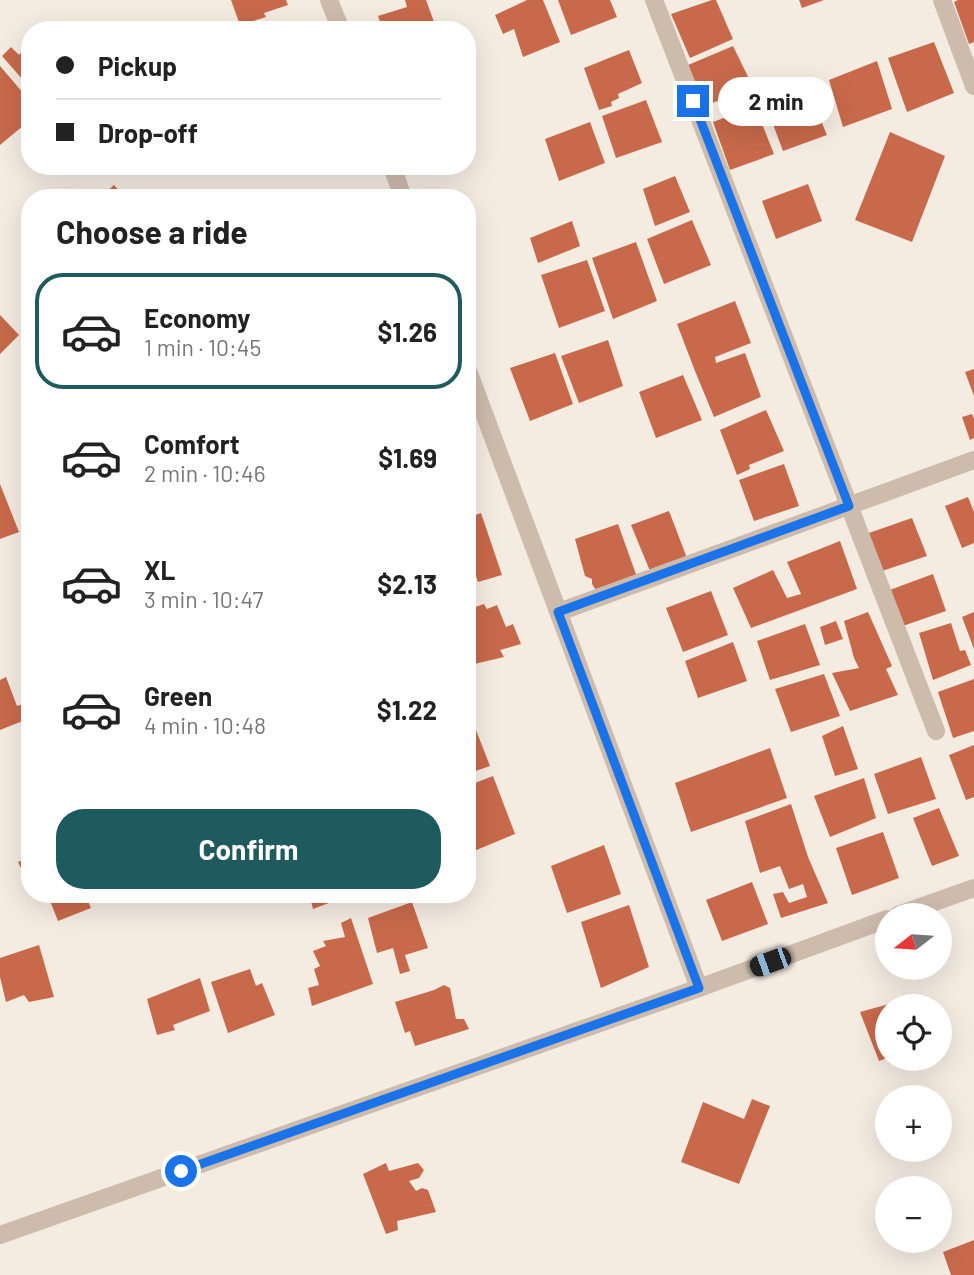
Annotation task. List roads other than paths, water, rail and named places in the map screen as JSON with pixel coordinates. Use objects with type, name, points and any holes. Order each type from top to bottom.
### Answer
[{"type":"street","points":[[330,0],[338,21]]},
{"type":"street","points":[[654,0],[936,731]]},
{"type":"street","points":[[942,0],[974,86]]},
{"type":"street","points":[[476,392],[699,988]]},
{"type":"street","points":[[558,612],[974,460]]},
{"type":"street","points":[[932,903],[974,888]]},
{"type":"street","points":[[0,1236],[875,923]]}]
